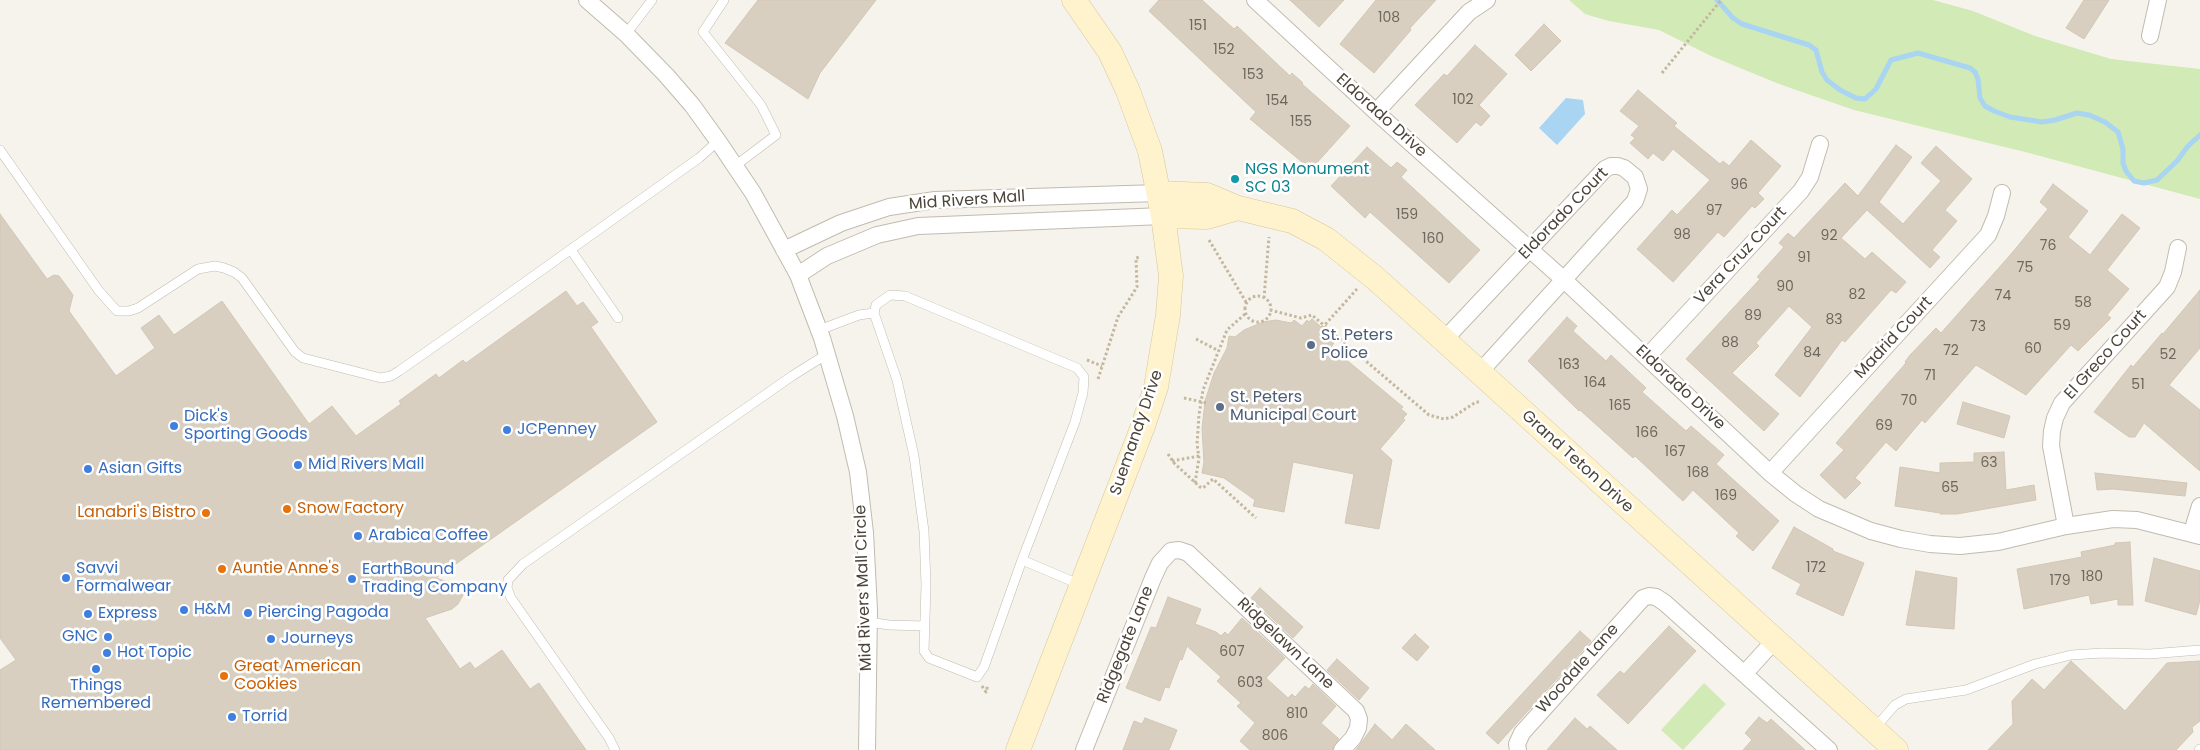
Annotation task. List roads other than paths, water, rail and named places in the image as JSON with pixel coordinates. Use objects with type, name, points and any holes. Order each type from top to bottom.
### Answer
[{"type":"street","name":"Mid Rivers Mall Circle","points":[[587,0],[626,34],[679,90],[718,141],[753,193],[798,275],[819,330],[845,416],[858,472],[865,533],[868,622],[868,750]]},
{"type":"street","name":"Suemandy Drive","points":[[1023,749],[1081,586],[1144,426],[1157,380],[1168,315],[1171,276],[1163,216],[1150,151],[1128,90],[1104,41],[1074,0]]},
{"type":"street","name":"Eldorado Drive","points":[[1255,0],[1376,112],[1564,279],[1770,473],[1796,494],[1819,509],[1871,531],[1902,539],[1960,546],[1998,542],[2066,526],[2113,519],[2138,520],[2196,534]]},
{"type":"street","points":[[1376,112],[1469,12],[1487,0]]},
{"type":"street","points":[[2150,36],[2158,0]]},
{"type":"street","name":"Vera Cruz Court","points":[[1647,357],[1801,191],[1810,177],[1820,144]]},
{"type":"street","name":"Eldorado Court","points":[[1444,340],[1605,169],[1611,166],[1618,166],[1630,172],[1635,177],[1639,189],[1635,201],[1479,373]]},
{"type":"street","name":"Grand Teton Drive","points":[[1159,193],[1208,195],[1238,208],[1292,221],[1326,239],[1375,278],[1896,750]]},
{"type":"street","name":"Mid Rivers Mall","points":[[784,250],[841,223],[889,207],[935,200],[1159,193]]},
{"type":"street","name":"Madrid Court","points":[[1770,473],[1988,235],[1996,216],[2002,193]]},
{"type":"street","name":"Grand Teton Drive","points":[[1163,216],[1207,217],[1238,208]]},
{"type":"street","name":"Mid Rivers Mall","points":[[798,275],[828,256],[877,235],[918,226],[1163,216]]},
{"type":"street","name":"El Greco Court","points":[[2066,526],[2051,446],[2055,418],[2062,403],[2167,287],[2173,272],[2178,248]]},
{"type":"street","points":[[2196,534],[2200,506]]},
{"type":"street","name":"Ridgegate Lane","points":[[1084,750],[1153,578],[1171,551],[1179,550]]},
{"type":"street","name":"Ridgelawn Lane","points":[[1179,550],[1188,553],[1356,711],[1359,719],[1358,728],[1353,738],[1342,750]]},
{"type":"street","name":"Woodale Lane","points":[[1518,750],[1517,744],[1522,732],[1642,598],[1656,597],[1665,602],[1745,673]]},
{"type":"street","points":[[1775,640],[1745,673],[1829,750]]},
{"type":"lane","points":[[626,34],[652,0]]},
{"type":"lane","points":[[724,0],[703,32],[761,105],[776,135],[735,166]]},
{"type":"lane","points":[[0,150],[99,291],[117,311],[129,311],[138,308],[198,269],[215,266],[224,268],[242,278],[295,352],[303,358],[381,378],[391,376],[399,371],[571,250],[698,158],[718,141]]},
{"type":"lane","points":[[571,250],[618,318]]},
{"type":"lane","points":[[890,296],[905,296],[1076,368],[1084,377],[1083,392],[1075,422],[1022,560],[984,667],[977,678],[929,658],[924,651],[924,531],[914,456],[897,380],[874,313],[876,305],[890,296]]},
{"type":"lane","points":[[819,330],[859,315],[874,313]]},
{"type":"lane","points":[[615,750],[609,738],[511,598],[507,588],[508,580],[532,558],[792,376],[827,354]]},
{"type":"lane","points":[[1022,560],[1081,586]]},
{"type":"lane","points":[[868,622],[889,625],[925,626]]},
{"type":"lane","points":[[1873,729],[1895,705],[1906,699],[1966,690],[2035,664],[2071,655],[2103,653],[2150,654],[2200,650]]},
{"type":"water","points":[[1566,98],[1583,100],[1585,114],[1557,145],[1539,128]]},
{"type":"waterway","points":[[1717,0],[1733,18],[1742,24],[1809,45],[1816,50],[1822,72],[1827,80],[1840,90],[1856,98],[1865,99],[1876,89],[1891,60],[1918,53],[1970,68],[1975,72],[1978,79],[1980,98],[1985,106],[2010,117],[2042,122],[2077,113],[2089,115],[2105,122],[2118,132],[2123,149],[2123,163],[2126,171],[2134,181],[2144,183],[2157,180],[2200,135]]},
{"type":"place","name":"NGS Monument SC 03","points":[[1235,179]]},
{"type":"place","name":"St. Peters Police","points":[[1311,345]]},
{"type":"place","name":"St. Peters Municipal Court","points":[[1220,407]]},
{"type":"place","name":"Dick's Sporting Goods","points":[[174,426]]},
{"type":"place","name":"JCPenney","points":[[507,430]]},
{"type":"place","name":"Mid Rivers Mall","points":[[298,465]]},
{"type":"place","name":"Asian Gifts","points":[[88,469]]},
{"type":"place","name":"Snow Factory","points":[[287,509]]},
{"type":"place","name":"Lanabri's Bistro","points":[[206,513]]},
{"type":"place","name":"Arabica Coffee","points":[[358,536]]},
{"type":"place","name":"Auntie Anne's","points":[[222,569]]},
{"type":"place","name":"Savvi Formalwear","points":[[66,578]]},
{"type":"place","name":"EarthBound Trading Company","points":[[352,579]]},
{"type":"place","name":"H&M","points":[[184,610]]},
{"type":"place","name":"Piercing Pagoda","points":[[248,613]]},
{"type":"place","name":"Express","points":[[88,614]]},
{"type":"place","name":"GNC","points":[[108,637]]},
{"type":"place","name":"Journeys","points":[[271,639]]},
{"type":"place","name":"Hot Topic","points":[[107,653]]},
{"type":"place","name":"Things Remembered","points":[[96,669]]},
{"type":"place","name":"Great American Cookies","points":[[224,676]]},
{"type":"place","name":"Torrid","points":[[232,717]]}]
